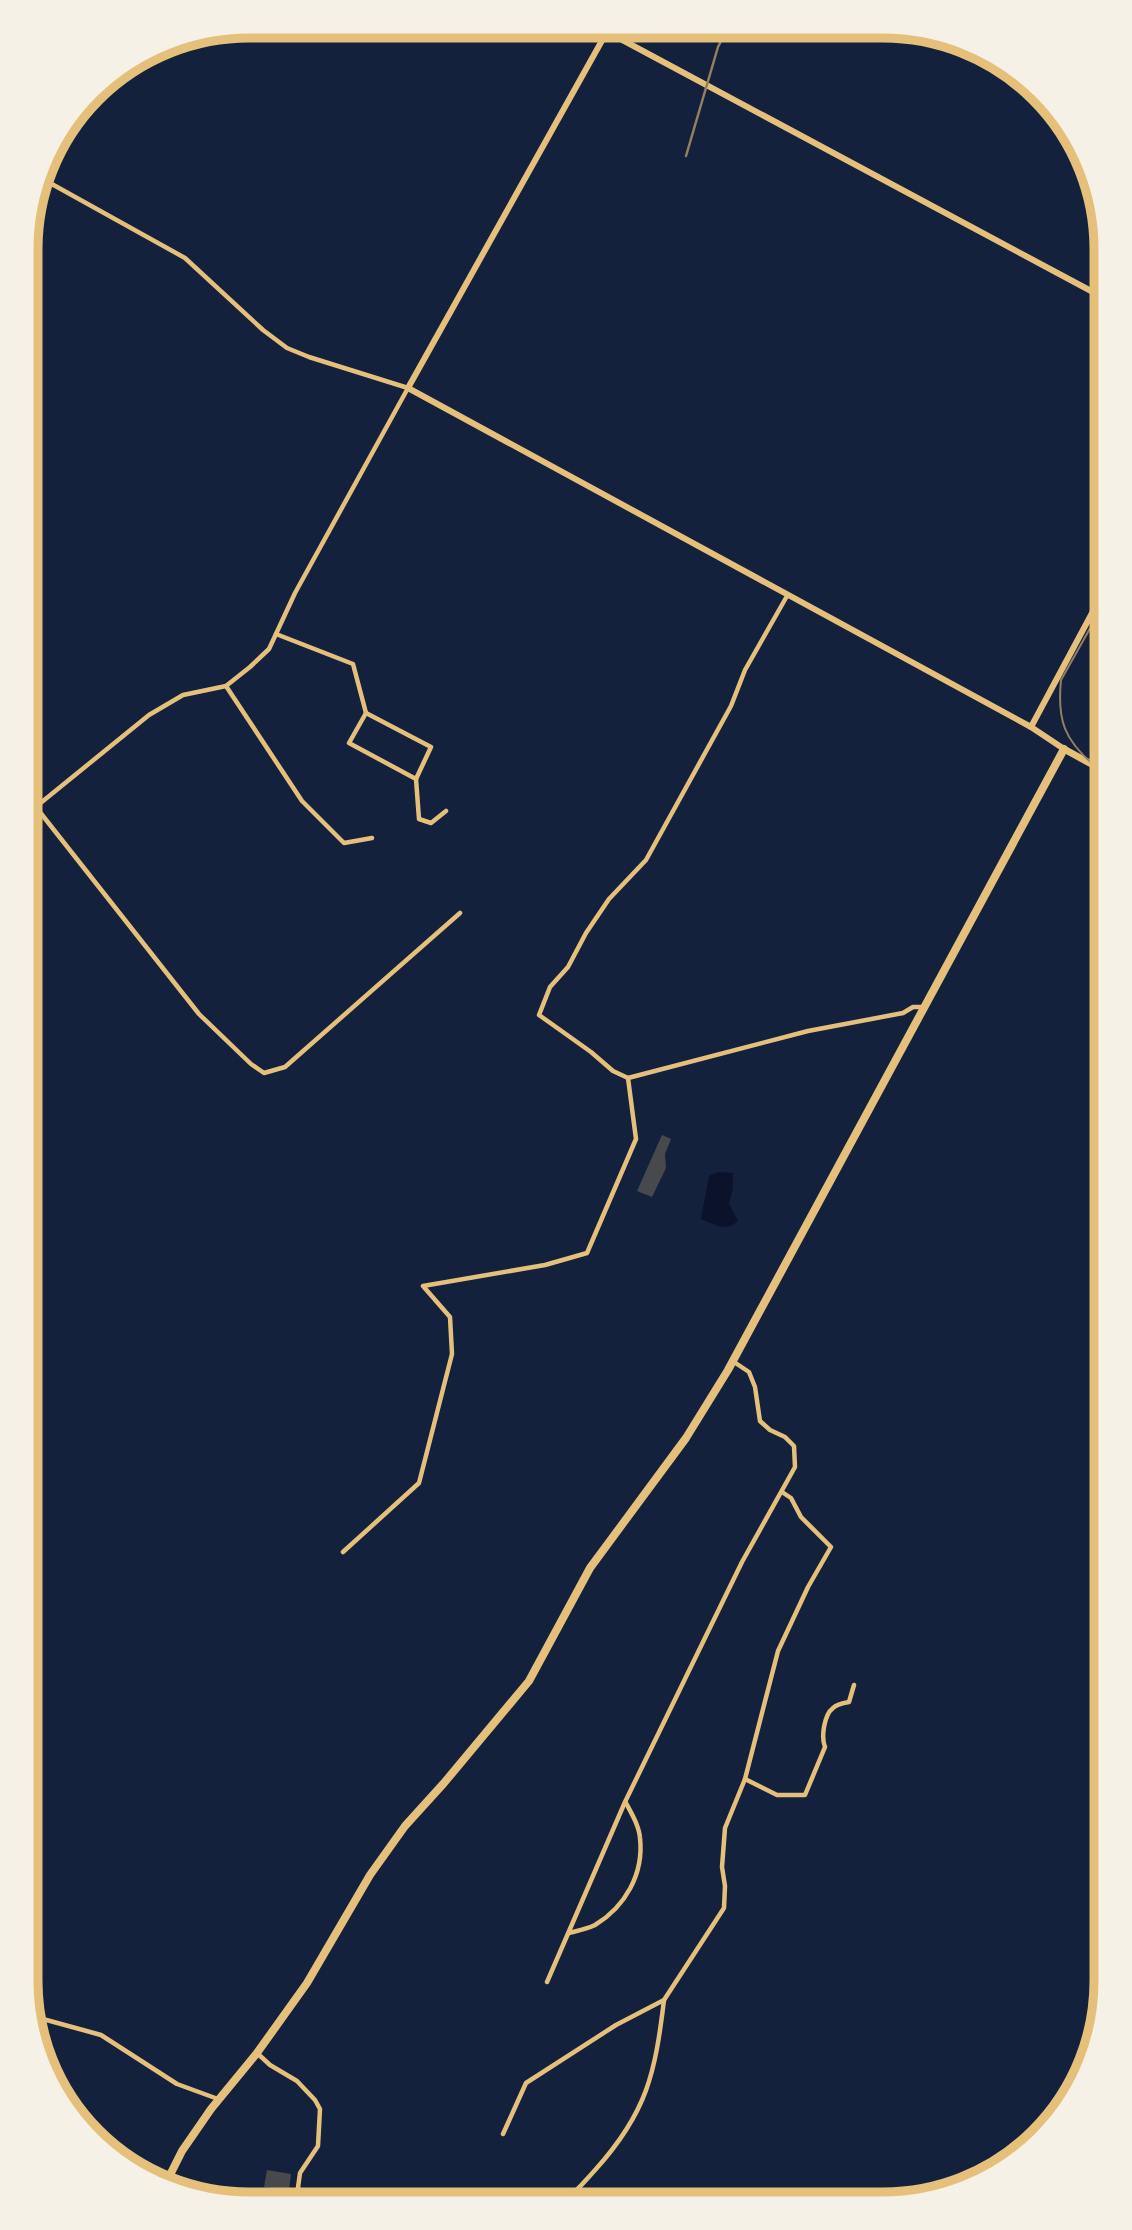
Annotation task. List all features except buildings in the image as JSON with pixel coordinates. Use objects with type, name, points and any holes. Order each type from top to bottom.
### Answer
[{"type":"main road","points":[[170,2175],[182,2151],[219,2099],[257,2053],[306,1983],[370,1875],[405,1826],[529,1681],[590,1568],[686,1438],[733,1362],[1064,749],[1094,766]]},
{"type":"street","points":[[38,804],[149,715],[183,695],[226,686],[269,649],[295,593],[600,38]]},
{"type":"street","points":[[621,38],[1094,293]]},
{"type":"street","points":[[50,183],[185,258],[263,330],[287,348],[408,388],[1031,727],[1064,749]]},
{"type":"street","points":[[787,596],[745,670],[732,706],[646,860],[609,899],[586,933],[568,967],[550,987],[539,1015],[619,1075],[628,1078],[808,1031],[903,1013],[913,1007],[924,1007]]},
{"type":"street","points":[[1031,727],[1094,610]]},
{"type":"street","points":[[276,634],[353,664],[366,713],[349,743],[416,779]]},
{"type":"street","points":[[226,686],[302,801],[344,843],[372,838]]},
{"type":"street","points":[[366,713],[431,747],[416,779],[419,820],[431,823],[446,811]]},
{"type":"street","points":[[38,810],[199,1014],[251,1065],[264,1073],[285,1067],[460,913]]},
{"type":"street","points":[[343,1552],[419,1483],[452,1354],[450,1317],[423,1286],[545,1265],[587,1252],[636,1139],[628,1078]]},
{"type":"street","points":[[547,1982],[625,1802],[742,1562],[795,1467],[794,1446],[785,1437],[760,1422],[755,1387],[749,1372],[733,1362]]},
{"type":"street","points":[[575,2192],[612,2151],[643,2102],[652,2075],[664,2000],[724,1908],[722,1867],[725,1828],[745,1779],[778,1651],[807,1587],[831,1547],[801,1517],[790,1498],[782,1492]]},
{"type":"street","points":[[745,1779],[777,1795],[805,1795],[825,1747],[822,1740],[829,1713],[835,1705],[849,1702],[854,1685]]},
{"type":"street","points":[[569,1933],[594,1926],[625,1900],[636,1878],[640,1837],[625,1802]]},
{"type":"street","points":[[503,2134],[526,2082],[616,2025],[664,2000]]},
{"type":"street","points":[[43,2019],[101,2035],[177,2084],[219,2099]]},
{"type":"street","points":[[257,2053],[270,2066],[297,2081],[320,2109],[318,2146],[300,2173],[298,2192]]},
{"type":"street","points":[[299,2188],[303,2192]]},
{"type":"water","points":[[718,1172],[733,1173],[733,1189],[729,1203],[738,1221],[729,1226],[720,1226],[701,1219],[709,1176]]},
{"type":"tram line","points":[[1094,622],[1061,680],[1060,694],[1065,728],[1076,747],[1094,765]]},
{"type":"railway","points":[[686,156],[722,38]]}]
